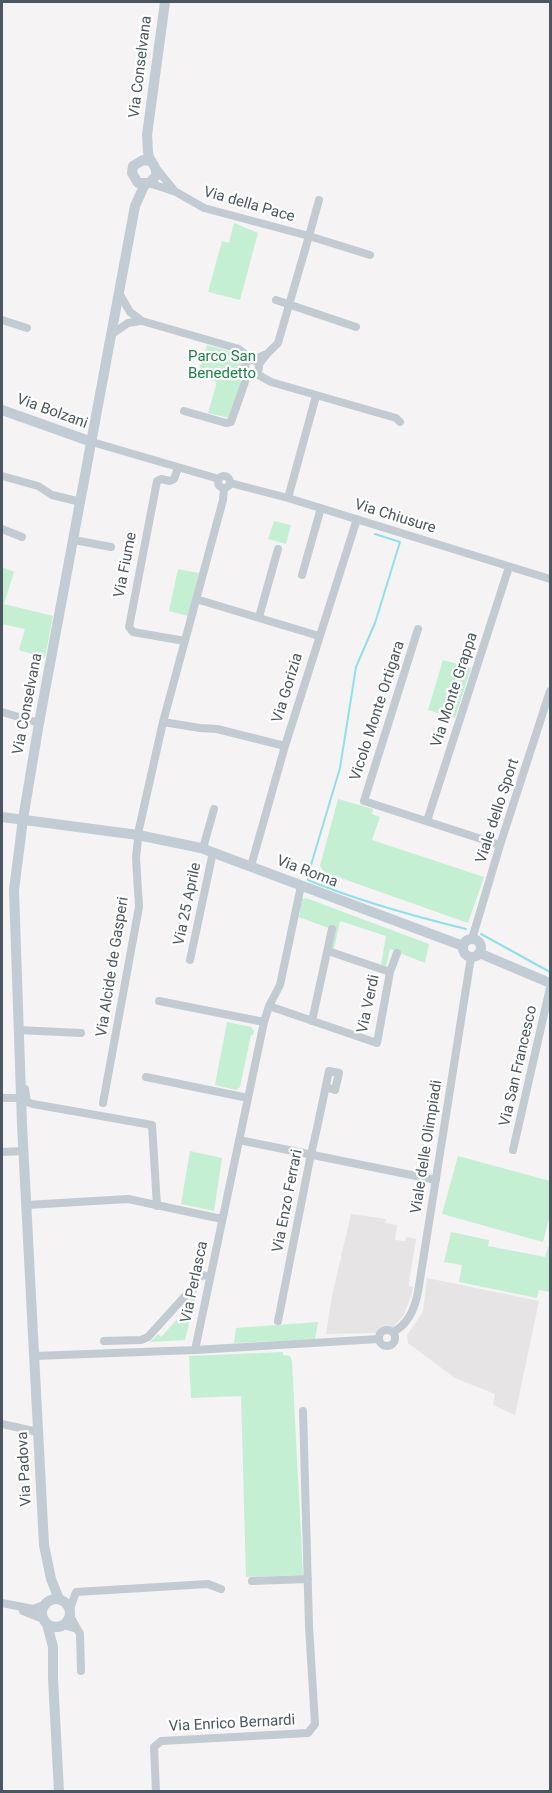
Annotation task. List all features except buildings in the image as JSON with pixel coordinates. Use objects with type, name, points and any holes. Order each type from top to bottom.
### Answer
[{"type":"main road","name":"Via Conselvana","points":[[34,1356],[13,905],[23,819],[39,723],[135,206],[143,183],[132,174],[132,169],[148,163],[147,135],[165,2]]},
{"type":"main road","points":[[143,183],[156,176],[148,163]]},
{"type":"main road","name":"Via Bolzani","points":[[2,410],[92,442]]},
{"type":"main road","name":"Via Roma","points":[[2,817],[138,835],[208,850],[463,946]]},
{"type":"main road","points":[[475,955],[480,944],[472,939],[465,942],[463,946],[465,955],[475,955],[550,982]]},
{"type":"main road","name":"Via Padova","points":[[34,1356],[44,1545],[51,1579],[59,1599]]},
{"type":"main road","name":"Via Padova","points":[[45,1604],[51,1579]]},
{"type":"main road","points":[[53,1647],[66,1619],[66,1603],[59,1599],[53,1599],[45,1604],[42,1613],[53,1647],[59,1791]]},
{"type":"main road","points":[[45,1622],[66,1619]]},
{"type":"street","points":[[148,163],[176,192]]},
{"type":"street","name":"Via della Pace","points":[[143,183],[176,192],[204,208],[370,255]]},
{"type":"street","name":"Via della Pace","points":[[184,411],[226,423],[231,422],[244,382],[253,368],[278,343],[319,200]]},
{"type":"street","points":[[119,293],[130,312],[142,321],[239,349],[253,368],[271,382],[396,418],[400,422]]},
{"type":"street","points":[[276,300],[356,327]]},
{"type":"street","points":[[2,320],[27,328]]},
{"type":"street","points":[[112,334],[128,323],[142,321]]},
{"type":"street","points":[[288,498],[316,396]]},
{"type":"street","name":"Via Chiusure","points":[[92,442],[219,479],[222,476],[227,477],[227,485],[288,498],[550,579]]},
{"type":"street","name":"Via Fiume","points":[[178,468],[174,479],[157,481],[129,627],[133,632],[185,641]]},
{"type":"street","points":[[2,476],[32,483],[52,495],[81,502]]},
{"type":"street","points":[[138,835],[163,722],[227,485]]},
{"type":"street","points":[[302,574],[321,508]]},
{"type":"street","name":"Via Gorizia","points":[[251,866],[285,746],[357,519]]},
{"type":"street","points":[[2,530],[22,537]]},
{"type":"street","points":[[74,540],[111,547]]},
{"type":"street","points":[[259,616],[278,549]]},
{"type":"street","name":"Via Monte Grappa","points":[[427,821],[508,567]]},
{"type":"street","points":[[196,599],[259,616],[319,636]]},
{"type":"street","name":"Vicolo Monte Ortigara","points":[[418,629],[364,801],[427,821]]},
{"type":"street","name":"Viale dello Sport","points":[[472,939],[550,691]]},
{"type":"street","points":[[2,712],[39,723]]},
{"type":"street","points":[[163,722],[218,729],[285,746]]},
{"type":"street","points":[[208,850],[214,809]]},
{"type":"street","points":[[427,821],[500,845]]},
{"type":"street","name":"Via Alcide de Gasperi","points":[[103,1103],[139,907],[136,858],[138,835]]},
{"type":"street","name":"Via 25 Aprile","points":[[190,960],[208,850]]},
{"type":"street","name":"Via Perlasca","points":[[195,1350],[264,1022],[280,985],[302,886]]},
{"type":"street","points":[[312,1021],[332,929]]},
{"type":"street","name":"Via Verdi","points":[[269,1006],[377,1043],[390,972],[328,951]]},
{"type":"street","points":[[390,972],[397,953]]},
{"type":"street","name":"Viale delle Olimpiadi","points":[[393,1332],[408,1320],[416,1303],[475,955]]},
{"type":"street","name":"Via San Francesco","points":[[513,1150],[550,988]]},
{"type":"street","points":[[159,1001],[264,1022]]},
{"type":"street","points":[[18,1030],[81,1033]]},
{"type":"street","points":[[146,1077],[248,1098]]},
{"type":"street","points":[[20,1078],[25,1084],[26,1099],[30,1103],[152,1125],[157,1206]]},
{"type":"street","name":"Via Enzo Ferrari","points":[[278,1321],[326,1088]]},
{"type":"street","points":[[2,1098],[21,1098]]},
{"type":"street","points":[[239,1140],[436,1180]]},
{"type":"street","points":[[2,1152],[24,1151]]},
{"type":"street","points":[[27,1205],[128,1199],[222,1219]]},
{"type":"street","points":[[104,1341],[141,1340],[148,1337],[196,1284],[198,1278],[203,1275],[209,1280]]},
{"type":"street","points":[[384,1330],[389,1330],[393,1332],[396,1339],[391,1346],[382,1345],[379,1339],[384,1330]]},
{"type":"street","points":[[34,1356],[195,1350],[379,1339]]},
{"type":"street","name":"Via Enrico Bernardi","points":[[156,1791],[154,1747],[161,1741],[308,1733],[315,1724],[303,1411]]},
{"type":"street","points":[[2,1424],[19,1430],[38,1432]]},
{"type":"street","points":[[252,1581],[308,1579]]},
{"type":"street","points":[[81,1671],[80,1634],[66,1619],[76,1592],[208,1584],[221,1589]]},
{"type":"street","points":[[59,1599],[75,1595]]},
{"type":"street","points":[[5,1604],[33,1609],[45,1604]]},
{"type":"street","points":[[5,1604],[45,1622]]},
{"type":"shaded area","points":[[351,1214],[386,1219],[385,1223],[397,1225],[395,1240],[405,1241],[406,1237],[416,1239],[409,1282],[409,1286],[413,1287],[412,1293],[404,1315],[393,1327],[384,1328],[378,1333],[326,1334],[332,1296]]},
{"type":"shaded area","points":[[427,1278],[539,1301],[515,1415],[493,1405],[495,1394],[455,1378],[408,1343],[407,1335],[423,1312]]},
{"type":"green space","points":[[234,223],[258,233],[240,300],[208,292],[222,241],[229,243]]},
{"type":"green space","name":"Parco San Benedetto","points":[[207,345],[239,354],[241,360],[242,376],[230,418],[208,413],[217,382],[197,376]]},
{"type":"green space","points":[[274,521],[291,525],[286,544],[268,539]]},
{"type":"green space","points":[[2,567],[14,572],[4,604],[53,616],[45,658],[19,650],[25,629],[2,624]]},
{"type":"green space","points":[[178,569],[199,573],[188,616],[169,611]]},
{"type":"green space","points":[[443,660],[471,668],[455,718],[428,710]]},
{"type":"green space","points":[[338,799],[373,809],[372,814],[380,817],[372,840],[484,877],[468,923],[324,872],[320,866]]},
{"type":"green space","points":[[306,898],[429,944],[425,963],[390,949],[386,967],[381,965],[386,936],[340,921],[334,949],[330,948],[331,929],[299,917],[302,899]]},
{"type":"green space","points":[[227,1022],[251,1027],[254,1031],[251,1035],[240,1087],[236,1090],[215,1085]]},
{"type":"green space","points":[[190,1151],[222,1158],[214,1211],[181,1204]]},
{"type":"green space","points":[[458,1156],[550,1181],[550,1215],[543,1242],[442,1214]]},
{"type":"green space","points":[[451,1232],[489,1240],[488,1246],[545,1257],[548,1247],[550,1248],[550,1292],[539,1290],[537,1298],[459,1282],[462,1265],[444,1262]]},
{"type":"green space","points":[[198,1287],[185,1340],[150,1342],[158,1334],[161,1337],[192,1303],[188,1297]]},
{"type":"green space","points":[[318,1322],[315,1339],[234,1343],[236,1328]]},
{"type":"green space","points":[[283,1352],[283,1355],[290,1356],[292,1361],[303,1575],[246,1577],[241,1396],[191,1398],[189,1356]]},
{"type":"waterway","points":[[375,534],[400,542],[375,623],[356,667],[340,768],[308,880],[346,895],[466,929]]},
{"type":"waterway","points":[[481,934],[550,972]]}]
